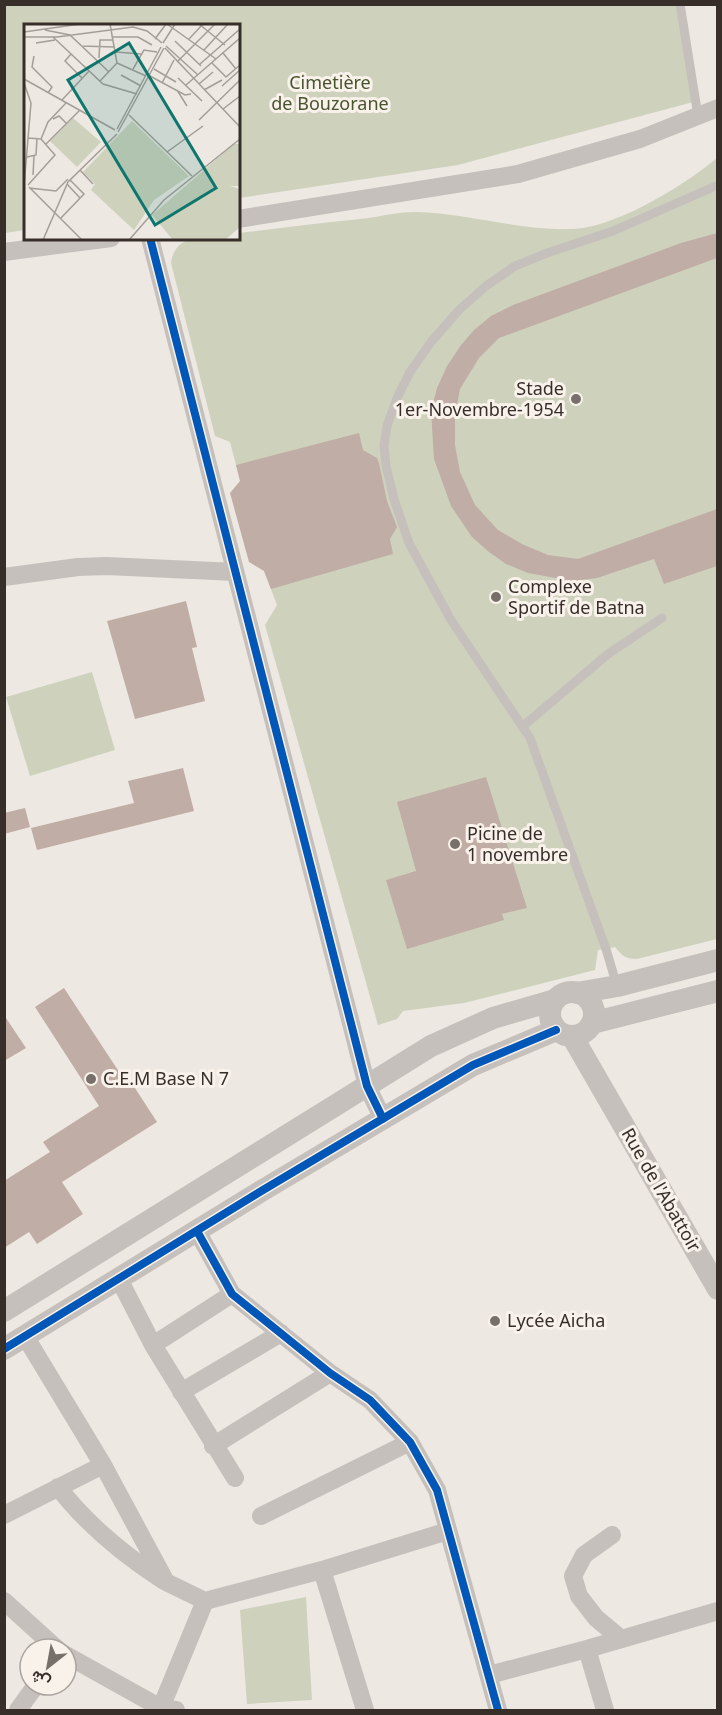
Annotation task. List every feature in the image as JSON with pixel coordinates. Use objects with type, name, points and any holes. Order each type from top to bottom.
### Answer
[{"type":"street","points":[[240,219],[518,174],[640,139],[717,108]]},
{"type":"street","points":[[4,252],[96,240]]},
{"type":"street","points":[[151,240],[367,1086],[383,1119]]},
{"type":"street","points":[[4,577],[78,567],[107,566],[235,572]]},
{"type":"street","points":[[4,1311],[431,1046],[493,1018],[555,1000],[562,994],[618,986],[717,960]]},
{"type":"street","points":[[4,1349],[473,1065],[564,1033],[580,1034],[592,1023],[717,991]]},
{"type":"street","points":[[577,993],[585,996],[590,1002],[593,1011],[592,1023]]},
{"type":"street","points":[[555,1000],[550,1013],[551,1021],[564,1033]]},
{"type":"street","name":"Rue de l'Abattoir","points":[[564,1033],[605,1091],[717,1288]]},
{"type":"street","points":[[197,1231],[232,1294],[330,1373],[370,1400],[410,1442],[437,1490],[498,1710]]},
{"type":"street","points":[[119,1279],[153,1345],[213,1446],[235,1478]]},
{"type":"street","points":[[153,1345],[232,1294]]},
{"type":"street","points":[[181,1392],[281,1333]]},
{"type":"street","points":[[25,1336],[103,1465],[166,1582]]},
{"type":"street","points":[[213,1446],[330,1373]]},
{"type":"street","points":[[261,1516],[410,1442]]},
{"type":"street","points":[[4,1515],[103,1465]]},
{"type":"street","points":[[58,1487],[99,1533],[139,1565],[204,1601],[322,1570],[448,1531]]},
{"type":"street","points":[[612,1535],[584,1555],[573,1576],[579,1596],[596,1618],[620,1638]]},
{"type":"street","points":[[322,1570],[365,1710]]},
{"type":"street","points":[[4,1601],[44,1637]]},
{"type":"street","points":[[78,1662],[166,1710],[204,1601]]},
{"type":"street","points":[[489,1675],[717,1611]]},
{"type":"street","points":[[587,1649],[605,1710]]},
{"type":"street","points":[[18,1710],[27,1697]]},
{"type":"lane","points":[[680,4],[698,116]]},
{"type":"lane","points":[[618,986],[530,738],[451,620],[408,543],[394,499],[386,466],[384,445],[387,426],[410,372],[431,342],[459,310],[486,286],[515,266],[613,231],[717,185]]},
{"type":"lane","points":[[522,727],[608,654],[662,618]]},
{"type":"green space","name":"Cimetière de Bouzorane","points":[[5,5],[681,5],[697,101],[458,165],[240,198],[240,24],[24,24],[24,230],[5,233]]},
{"type":"green space","name":"Complexe Sportif de Batna","points":[[717,158],[717,939],[637,959],[624,956],[615,947],[598,950],[595,970],[464,1003],[403,1011],[397,1019],[378,1025],[265,625],[277,605],[264,571],[230,442],[215,436],[171,263],[174,252],[188,240],[240,240],[240,233],[412,212],[438,213],[553,229],[589,227],[649,203]]},
{"type":"green space","points":[[92,672],[115,750],[30,776],[6,697]]},
{"type":"green space","points":[[306,1597],[312,1700],[247,1704],[240,1610]]},
{"type":"building","points":[[717,233],[717,258],[499,338],[479,358],[460,389],[455,416],[455,445],[460,472],[475,505],[498,530],[522,544],[548,555],[578,559],[717,509],[717,566],[664,584],[654,559],[597,578],[572,581],[528,573],[506,564],[472,537],[451,506],[434,459],[431,411],[437,388],[447,366],[474,330],[491,316],[513,305],[681,243]]},
{"type":"building","points":[[359,433],[363,450],[377,458],[387,501],[397,527],[390,539],[393,554],[271,589],[264,571],[249,562],[230,493],[240,481],[236,465]]},
{"type":"building","points":[[186,601],[197,647],[192,648],[205,701],[135,719],[107,621]]},
{"type":"building","points":[[183,768],[194,811],[37,850],[31,828],[134,803],[128,781]]},
{"type":"building","points":[[486,777],[527,908],[502,914],[504,920],[407,949],[386,880],[416,871],[397,802]]},
{"type":"building","points":[[25,808],[30,827],[4,834],[4,813]]},
{"type":"building","points":[[64,988],[129,1087],[133,1085],[157,1122],[62,1182],[83,1214],[37,1244],[29,1232],[4,1248],[4,1181],[50,1152],[43,1142],[99,1106],[35,1007]]},
{"type":"building","points":[[4,1015],[26,1048],[4,1061]]},
{"type":"cycle path","points":[[151,240],[367,1086],[383,1119]]},
{"type":"cycle path","points":[[4,1349],[263,1190],[473,1065],[556,1030]]},
{"type":"cycle path","points":[[197,1231],[232,1294],[330,1373],[370,1400],[410,1442],[437,1490],[498,1710]]},
{"type":"place","name":"Stade 1er-Novembre-1954","points":[[576,399]]},
{"type":"place","name":"Complexe Sportif de Batna","points":[[496,597]]},
{"type":"place","name":"Picine de 1 novembre","points":[[455,844]]},
{"type":"place","name":"C.E.M Base N 7","points":[[91,1079]]},
{"type":"place","name":"Lycée Aicha","points":[[495,1321]]}]
